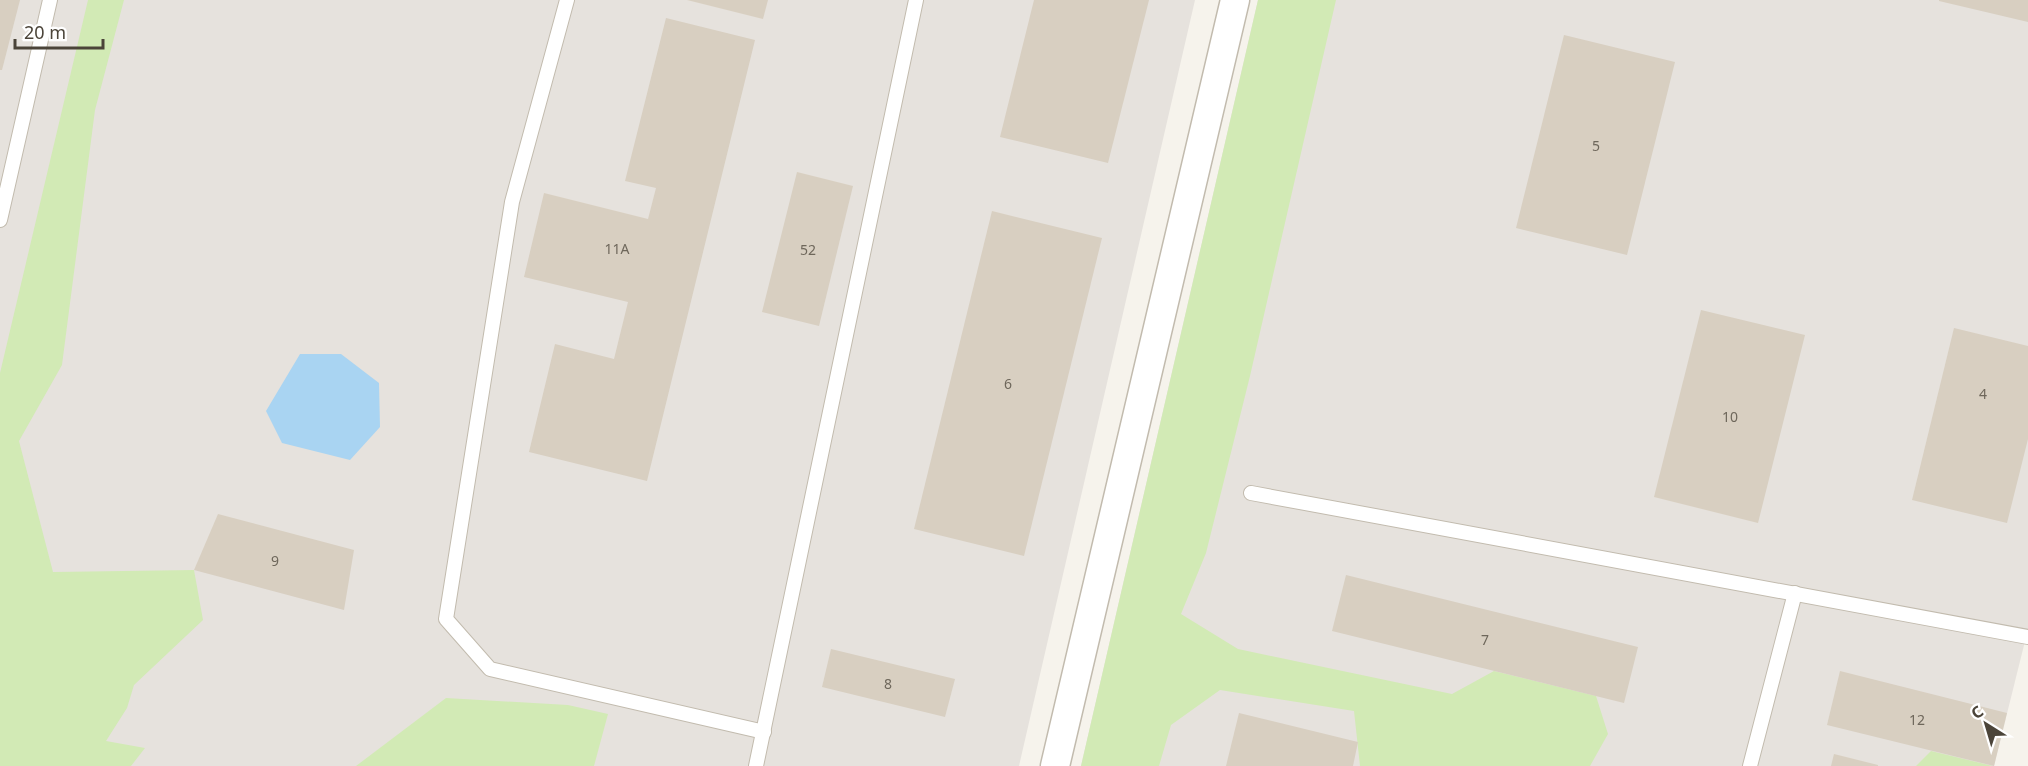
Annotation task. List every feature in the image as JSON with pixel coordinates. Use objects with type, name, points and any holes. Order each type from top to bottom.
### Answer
[{"type":"street","points":[[1055,766],[1235,0]]},
{"type":"lane","points":[[0,220],[50,0]]},
{"type":"lane","points":[[567,0],[512,202],[446,619],[490,669],[765,732]]},
{"type":"lane","points":[[756,766],[765,732],[916,0]]},
{"type":"lane","points":[[1251,493],[2028,637]]},
{"type":"lane","points":[[1750,766],[1795,593]]},
{"type":"shaded area","points":[[0,0],[1195,0],[1019,766],[0,766]]},
{"type":"shaded area","points":[[1258,0],[2028,0],[2028,629],[1994,766],[1081,766]]},
{"type":"green space","points":[[88,0],[124,0],[95,110],[62,365],[19,441],[53,572],[194,570],[203,620],[134,685],[127,708],[106,741],[145,748],[131,766],[0,766],[0,373]]},
{"type":"green space","points":[[1258,0],[1336,0],[1250,376],[1206,553],[1181,614],[1238,649],[1452,694],[1494,671],[1596,696],[1608,734],[1590,766],[1360,766],[1354,711],[1220,690],[1171,725],[1159,766],[1081,766]]},
{"type":"green space","points":[[446,698],[568,705],[608,714],[594,766],[356,766]]},
{"type":"green space","points":[[1931,751],[1993,766],[1916,766]]},
{"type":"water","points":[[300,354],[341,354],[379,383],[380,427],[350,460],[282,443],[266,411]]},
{"type":"building","points":[[0,0],[20,0],[2,70],[0,70]]},
{"type":"building","points":[[687,0],[768,0],[763,19]]},
{"type":"building","points":[[1034,0],[1149,0],[1108,163],[1000,137]]},
{"type":"building","points":[[1939,0],[2028,0],[2028,22],[1939,1]]},
{"type":"building","points":[[666,18],[755,40],[647,481],[529,452],[555,344],[614,359],[628,302],[524,277],[544,193],[648,219],[656,188],[625,181]]},
{"type":"building","points":[[1564,35],[1675,62],[1627,255],[1516,228]]},
{"type":"building","points":[[797,172],[853,186],[819,326],[762,312]]},
{"type":"building","points":[[992,211],[1102,238],[1024,556],[914,529]]},
{"type":"building","points":[[1701,310],[1805,335],[1758,523],[1654,497]]},
{"type":"building","points":[[1954,328],[2028,346],[2028,439],[2007,523],[1912,500]]},
{"type":"building","points":[[218,514],[354,550],[344,610],[194,570]]},
{"type":"building","points":[[1346,575],[1638,647],[1624,703],[1332,631]]},
{"type":"building","points":[[831,649],[955,679],[945,717],[822,687]]},
{"type":"building","points":[[1840,671],[2007,713],[1994,766],[1827,725]]},
{"type":"building","points":[[1239,713],[1358,742],[1353,766],[1226,766]]},
{"type":"building","points":[[1834,754],[1878,765],[1878,766],[1831,766]]}]
